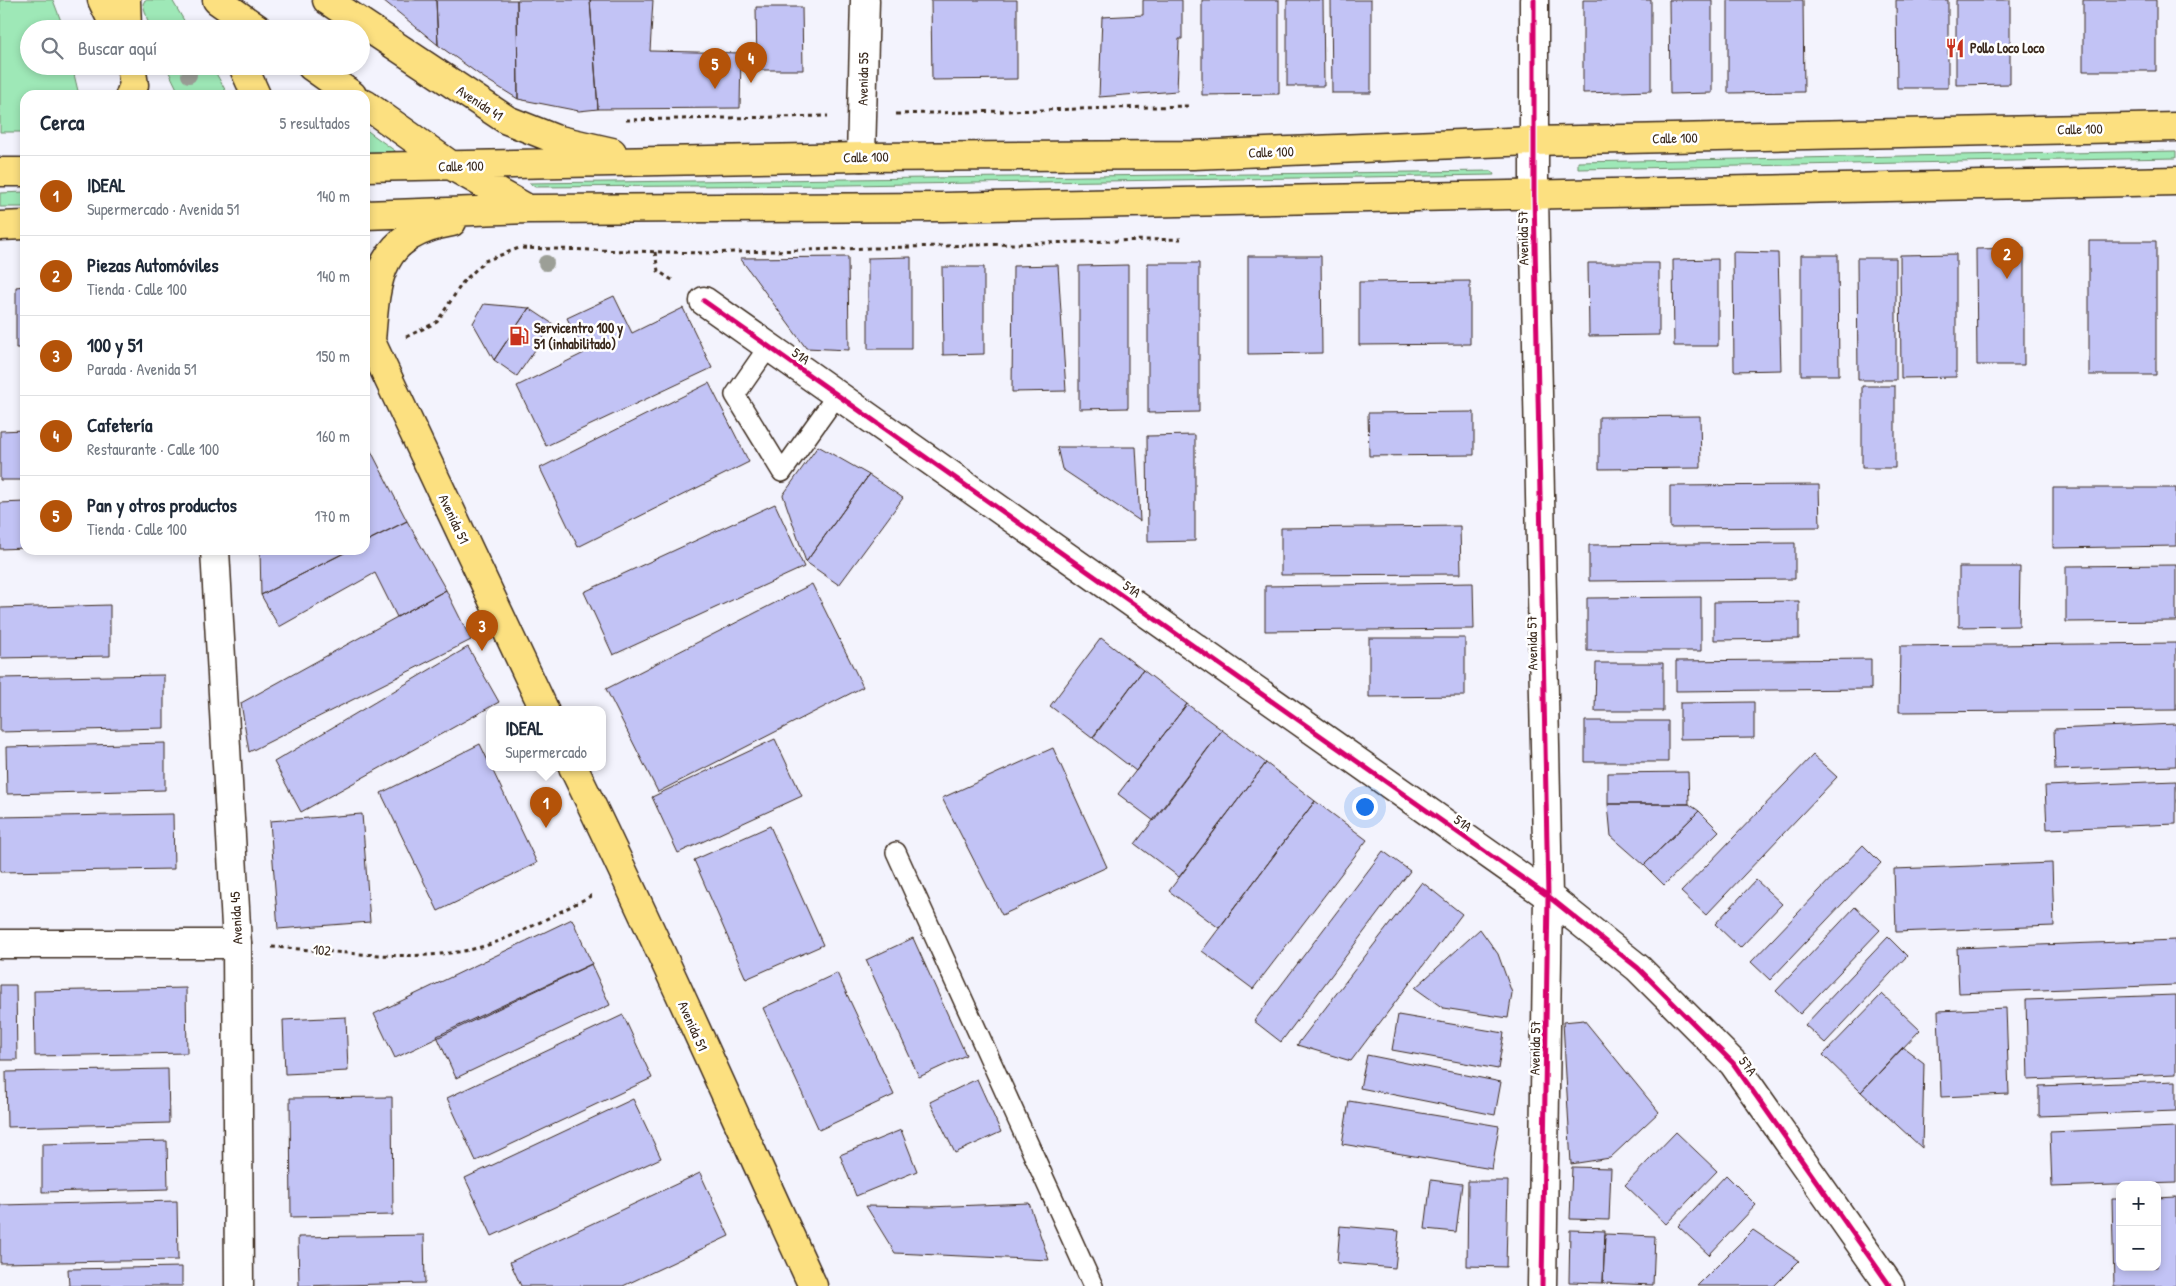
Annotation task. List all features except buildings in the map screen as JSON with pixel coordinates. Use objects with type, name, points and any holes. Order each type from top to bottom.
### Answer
[{"type":"main road","points":[[102,0],[112,20]]},
{"type":"main road","points":[[126,0],[127,20]]},
{"type":"main road","points":[[216,0],[224,20]]},
{"type":"main road","points":[[216,0],[245,20]]},
{"type":"main road","name":"Avenida 41","points":[[327,0],[357,20]]},
{"type":"main road","name":"Avenida 41","points":[[370,29],[507,120],[555,139],[653,162]]},
{"type":"main road","points":[[248,75],[254,90]]},
{"type":"main road","points":[[324,75],[345,90]]},
{"type":"main road","points":[[370,108],[452,166],[528,209]]},
{"type":"main road","name":"Calle 100","points":[[370,167],[861,157],[1193,155],[1533,141],[2176,127]]},
{"type":"main road","points":[[0,172],[20,172]]},
{"type":"main road","points":[[370,216],[528,209],[944,207],[2176,181]]},
{"type":"main road","points":[[371,341],[374,298],[380,270],[400,241],[430,226],[528,209]]},
{"type":"main road","points":[[0,226],[20,226]]},
{"type":"main road","name":"Avenida 51","points":[[371,341],[543,706]]},
{"type":"main road","name":"Avenida 51","points":[[575,771],[627,878],[813,1286]]},
{"type":"street","name":"Avenida 55","points":[[861,157],[865,0]]},
{"type":"street","name":"Avenida 57","points":[[1534,0],[1533,141],[1548,896],[1542,1286]]},
{"type":"street","name":"51A","points":[[704,301],[1548,896]]},
{"type":"street","name":"Avenida 45","points":[[215,555],[237,944],[239,1286]]},
{"type":"street","name":"57A","points":[[1548,896],[1638,968],[1733,1063],[1890,1286]]},
{"type":"street","points":[[0,944],[237,944]]},
{"type":"lane","points":[[768,346],[735,395],[782,472],[837,395]]},
{"type":"lane","points":[[896,852],[1093,1286]]},
{"type":"path","points":[[618,120],[1188,106]]},
{"type":"path","points":[[371,341],[437,322],[463,282],[485,261],[519,248],[703,253],[1188,239]]},
{"type":"path","points":[[655,252],[658,271],[704,301]]},
{"type":"green space","points":[[0,0],[53,0],[61,20],[20,20],[20,75],[74,75],[78,90],[20,90],[20,132],[0,132]]},
{"type":"green space","points":[[145,0],[172,0],[184,20],[147,20],[143,4]]},
{"type":"green space","points":[[170,75],[217,75],[225,90],[178,90]]},
{"type":"green space","points":[[370,133],[402,156],[370,156]]},
{"type":"green space","points":[[2176,151],[2176,158],[1578,169],[1578,162]]},
{"type":"green space","points":[[1492,171],[1494,175],[845,185],[535,187],[529,183]]},
{"type":"green space","points":[[20,192],[20,207],[0,207],[0,193]]},
{"type":"cycle path","points":[[1534,0],[1534,194],[1548,896],[1542,1286]]},
{"type":"cycle path","points":[[704,301],[1548,896],[1638,968],[1733,1063],[1890,1286]]},
{"type":"place","name":"Pollo Loco Loco","points":[[1955,48]]},
{"type":"place","name":"Cafetería","points":[[751,83]]},
{"type":"place","name":"Pan y otros productos","points":[[715,89]]},
{"type":"place","name":"Piezas Automóviles","points":[[2007,279]]},
{"type":"place","name":"Servicentro 100 y 51 (inhabilitado)","points":[[519,336]]},
{"type":"place","name":"100 y 51","points":[[482,651]]},
{"type":"place","name":"IDEAL","points":[[546,828]]}]
